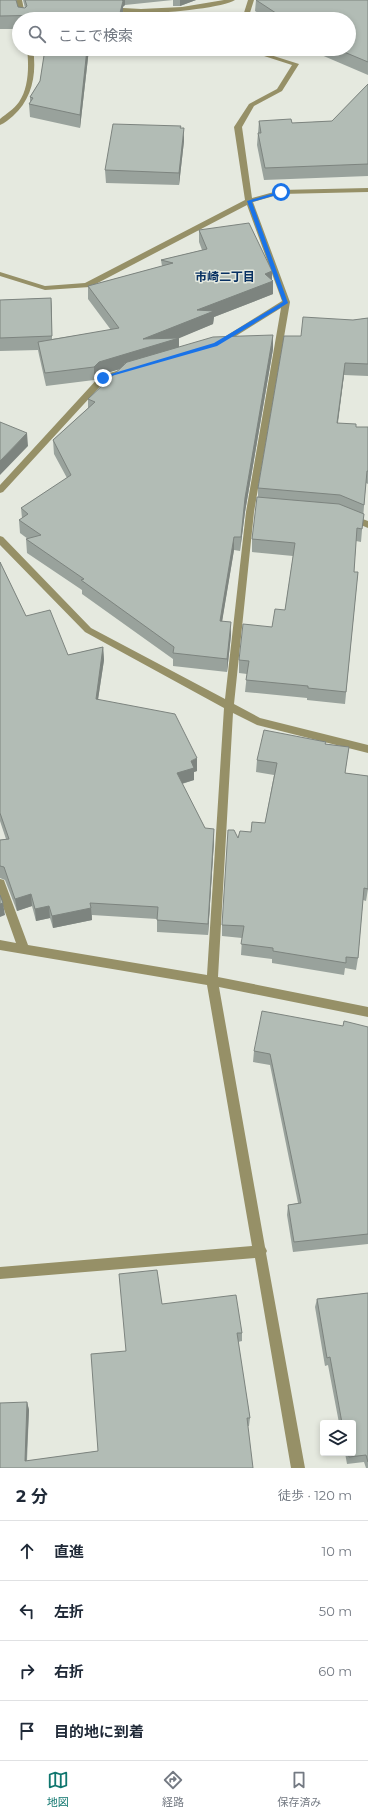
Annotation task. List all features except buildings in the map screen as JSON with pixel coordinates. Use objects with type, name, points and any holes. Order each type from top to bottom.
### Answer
[{"type":"street","points":[[19,0],[22,12]]},
{"type":"street","points":[[106,0],[122,10],[141,11],[190,8],[232,0]]},
{"type":"street","points":[[248,12],[251,0]]},
{"type":"street","points":[[0,123],[23,102],[29,82],[31,56]]},
{"type":"street","points":[[268,56],[296,64],[280,90],[251,105],[238,127],[249,201],[286,302],[254,505],[229,704],[212,981],[298,1468]]},
{"type":"street","points":[[0,274],[45,288],[87,285],[249,201],[281,192],[368,190]]},
{"type":"street","points":[[208,347],[216,345],[286,302]]},
{"type":"street","points":[[0,490],[103,378],[133,369]]},
{"type":"street","points":[[344,514],[368,525]]},
{"type":"street","points":[[0,539],[88,630],[229,704],[258,721],[368,749]]},
{"type":"street","points":[[0,883],[24,950]]},
{"type":"street","points":[[0,945],[212,981],[368,1012]]},
{"type":"street","points":[[0,1273],[260,1251]]},
{"type":"district","name":"市崎二丁目","points":[[225,277]]},
{"type":"route","points":[[103,378],[216,345],[286,302],[249,201],[281,192]]}]
